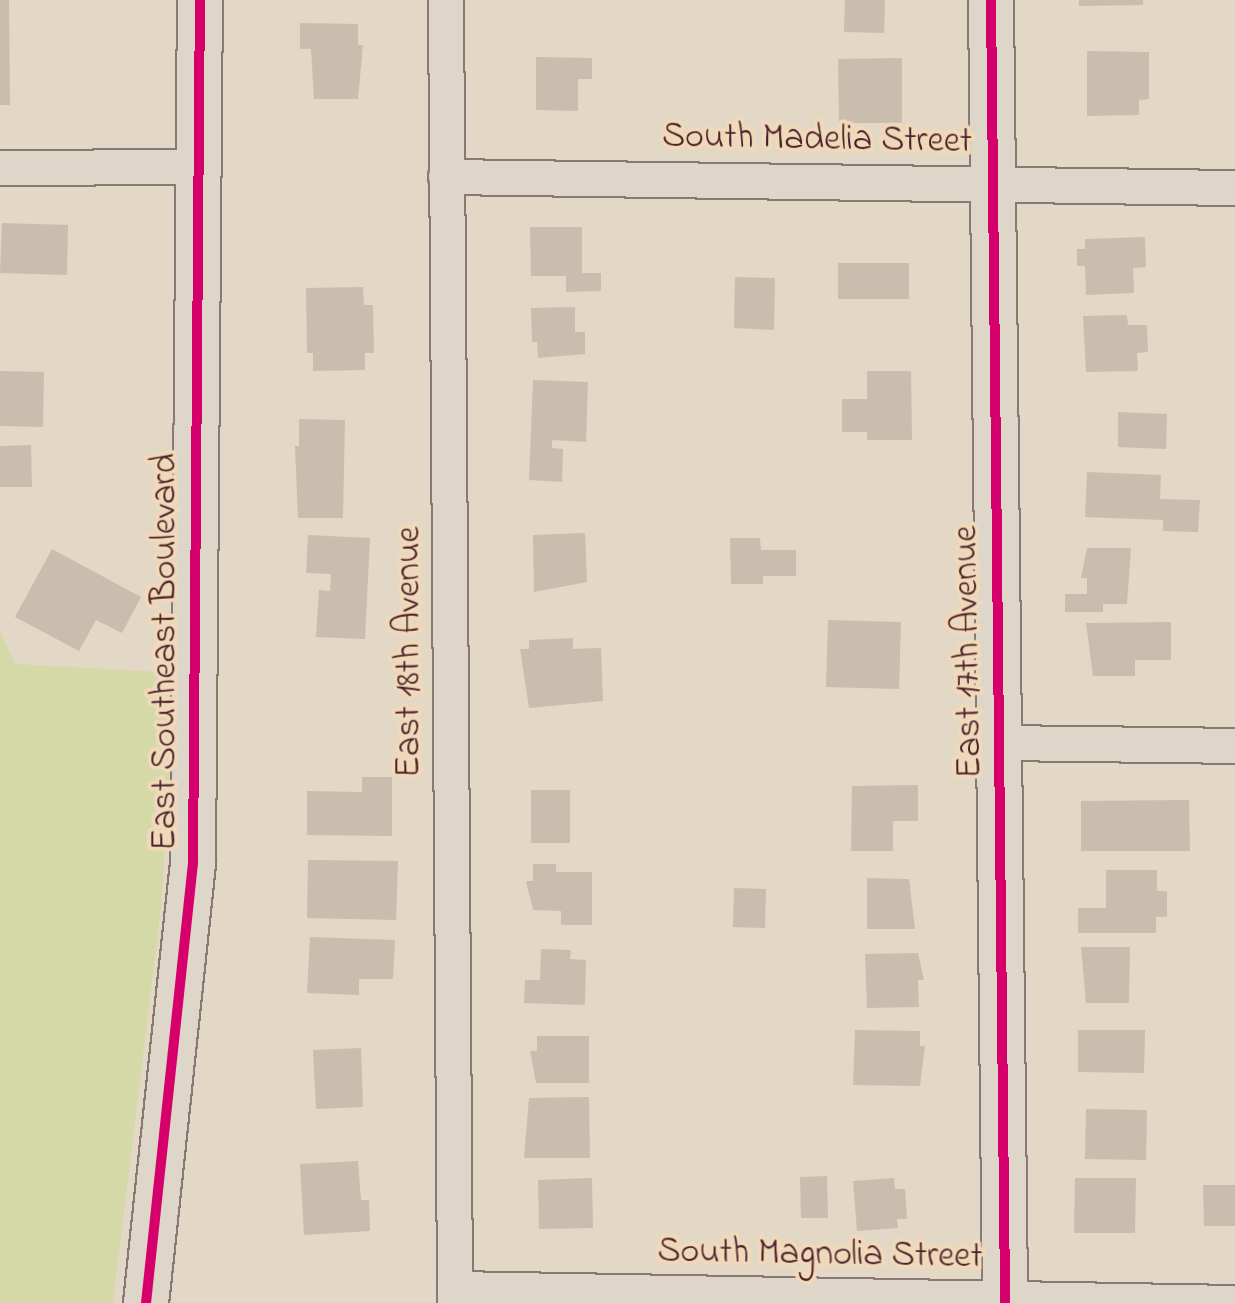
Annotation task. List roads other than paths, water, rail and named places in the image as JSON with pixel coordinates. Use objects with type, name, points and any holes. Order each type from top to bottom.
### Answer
[{"type":"main road","name":"East Southeast Boulevard","points":[[146,1303],[193,863],[200,0]]},
{"type":"main road","name":"East 17th Avenue","points":[[991,0],[1005,1300]]},
{"type":"street","name":"East 18th Avenue","points":[[446,0],[455,1296]]},
{"type":"street","points":[[0,168],[197,167]]},
{"type":"street","name":"South Madelia Street","points":[[446,177],[993,182],[1235,188]]},
{"type":"street","points":[[998,743],[1235,746]]},
{"type":"street","name":"South Magnolia Street","points":[[455,1296],[1232,1303]]}]
